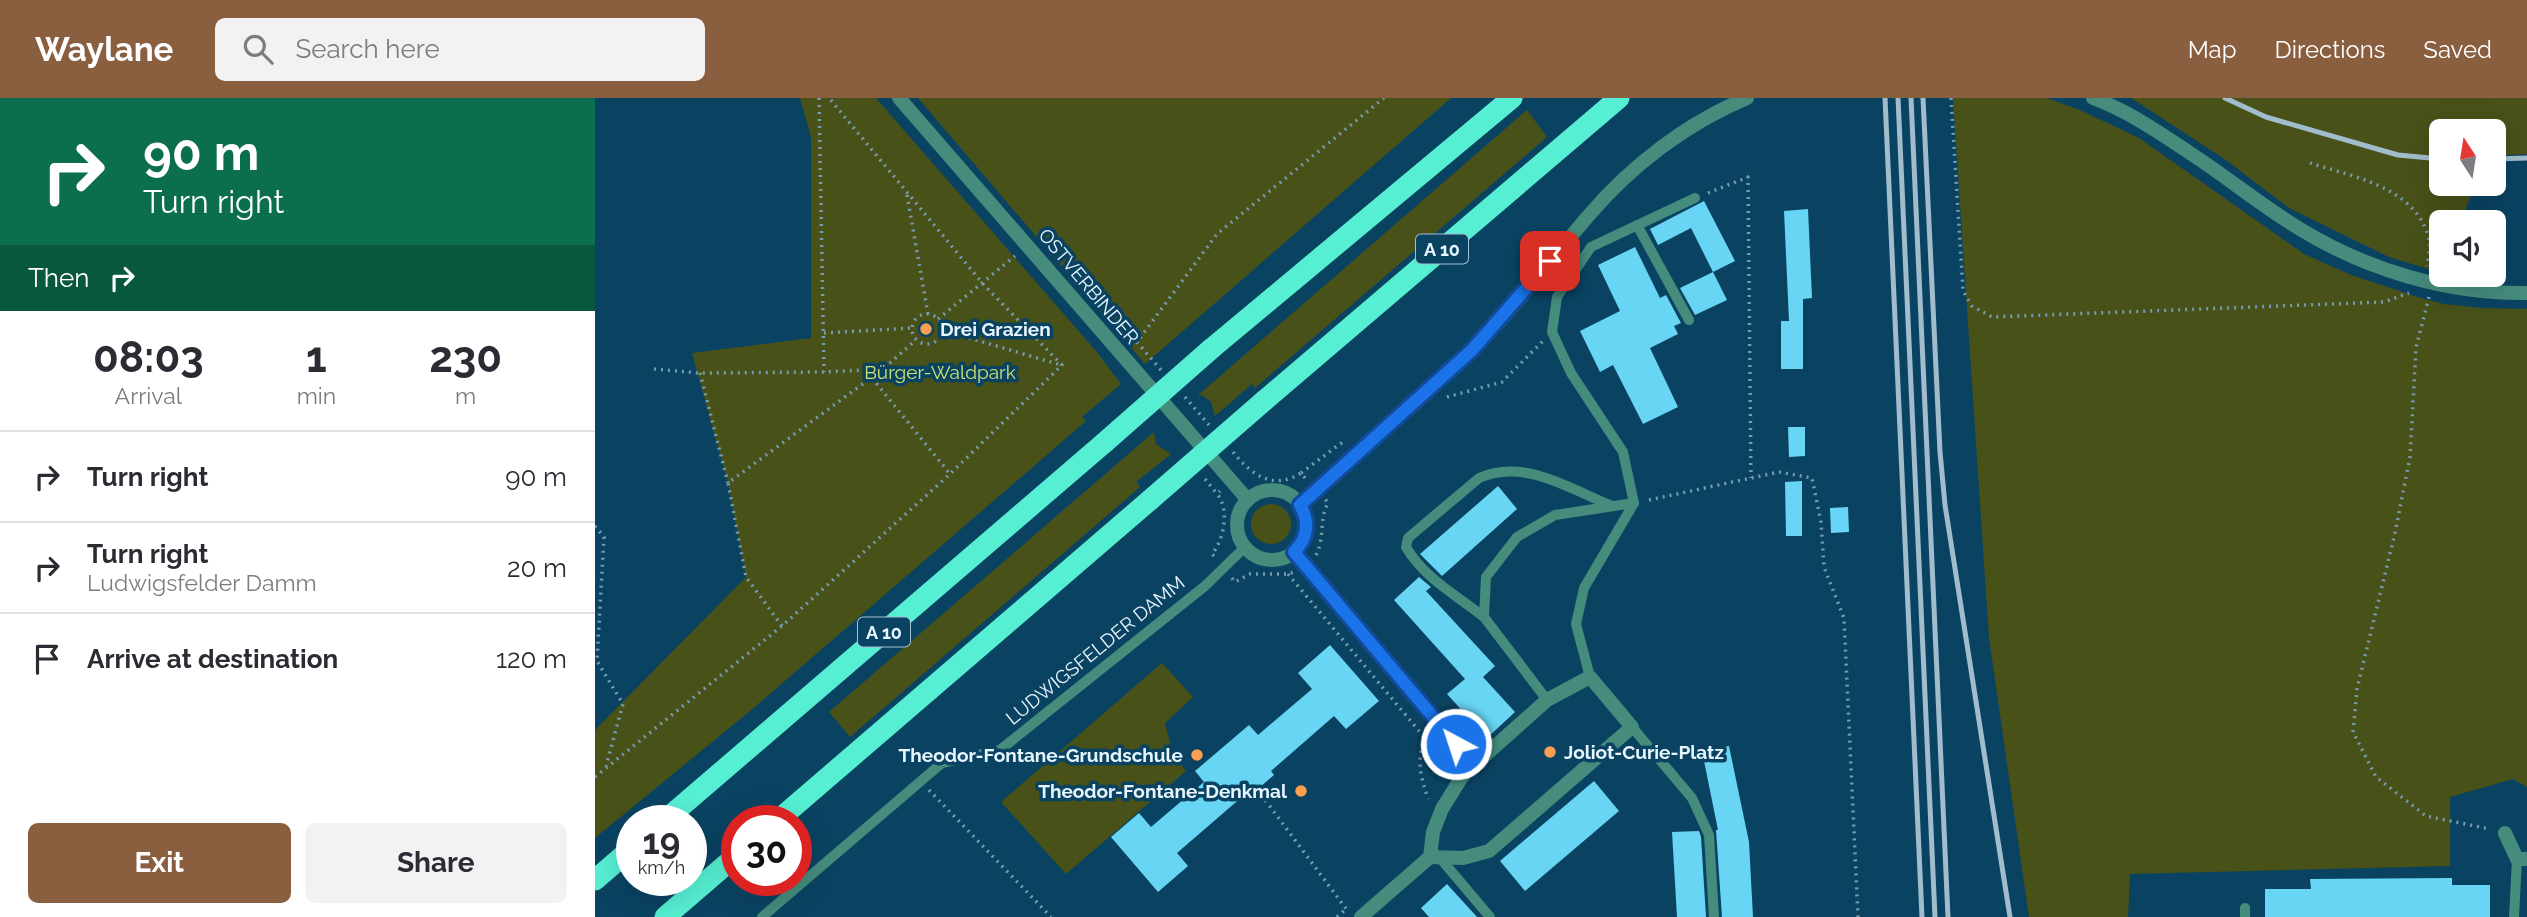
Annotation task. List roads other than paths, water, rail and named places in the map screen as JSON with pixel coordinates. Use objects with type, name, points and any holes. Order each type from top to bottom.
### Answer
[{"type":"highway","name":"A 10","points":[[683,805],[1211,349],[1512,98]]},
{"type":"highway","name":"A 10","points":[[796,805],[1619,98]]},
{"type":"highway","points":[[595,880],[616,862]]},
{"type":"highway","points":[[665,917],[721,869]]},
{"type":"street","name":"OSTVERBINDER","points":[[899,98],[1248,500]]},
{"type":"street","points":[[1300,505],[1315,489],[1395,422],[1488,334],[1616,186],[1672,140],[1714,114],[1747,98]]},
{"type":"street","points":[[2093,98],[2163,136],[2328,245],[2392,272],[2425,282],[2453,288],[2527,293]]},
{"type":"street","points":[[1264,491],[1275,491],[1292,496],[1300,505],[1307,521],[1306,532],[1302,543],[1294,552],[1280,559],[1269,560],[1253,555],[1245,547],[1239,537],[1237,520],[1248,500],[1264,491]]},
{"type":"street","points":[[1294,552],[1473,765]]},
{"type":"street","points":[[1361,917],[1435,857],[1462,858],[1489,850],[1632,727],[1590,677],[1547,700],[1473,765],[1455,785],[1433,832],[1435,857]]},
{"type":"street","points":[[2505,833],[2522,859]]},
{"type":"lane","points":[[1590,677],[1576,624],[1584,588],[1634,503],[1623,452],[1571,373],[1552,332],[1557,297],[1591,247],[1695,198]]},
{"type":"lane","points":[[1637,225],[1689,320]]},
{"type":"lane","points":[[1547,700],[1484,617],[1450,590],[1428,577],[1408,551],[1406,543],[1408,538],[1479,478],[1493,472],[1526,471],[1612,506]]},
{"type":"lane","points":[[1484,617],[1486,577],[1517,537],[1555,515],[1634,503]]},
{"type":"lane","name":"LUDWIGSFELDER DAMM","points":[[762,917],[941,763],[1000,750],[1205,586],[1245,547]]},
{"type":"lane","points":[[1632,727],[1692,798],[1709,835],[1714,917]]},
{"type":"lane","points":[[1435,857],[1490,917]]},
{"type":"lane","points":[[2514,917],[2522,859]]},
{"type":"railway","points":[[1885,98],[1922,917]]},
{"type":"railway","points":[[1898,98],[1935,917]]},
{"type":"railway","points":[[1911,98],[1948,917]]},
{"type":"railway","points":[[1923,98],[1940,452],[1945,505],[2010,917]]},
{"type":"railway","points":[[2225,98],[2266,117],[2398,155],[2429,158]]},
{"type":"railway","points":[[2506,159],[2527,158]]},
{"type":"place","name":"Drei Grazien","points":[[926,329]]},
{"type":"place","name":"Joliot-Curie-Platz","points":[[1550,752]]},
{"type":"place","name":"Theodor-Fontane-Grundschule","points":[[1197,755]]},
{"type":"place","name":"Theodor-Fontane-Denkmal","points":[[1301,791]]},
{"type":"park label","name":"Bürger-Waldpark","points":[[940,372]]}]
